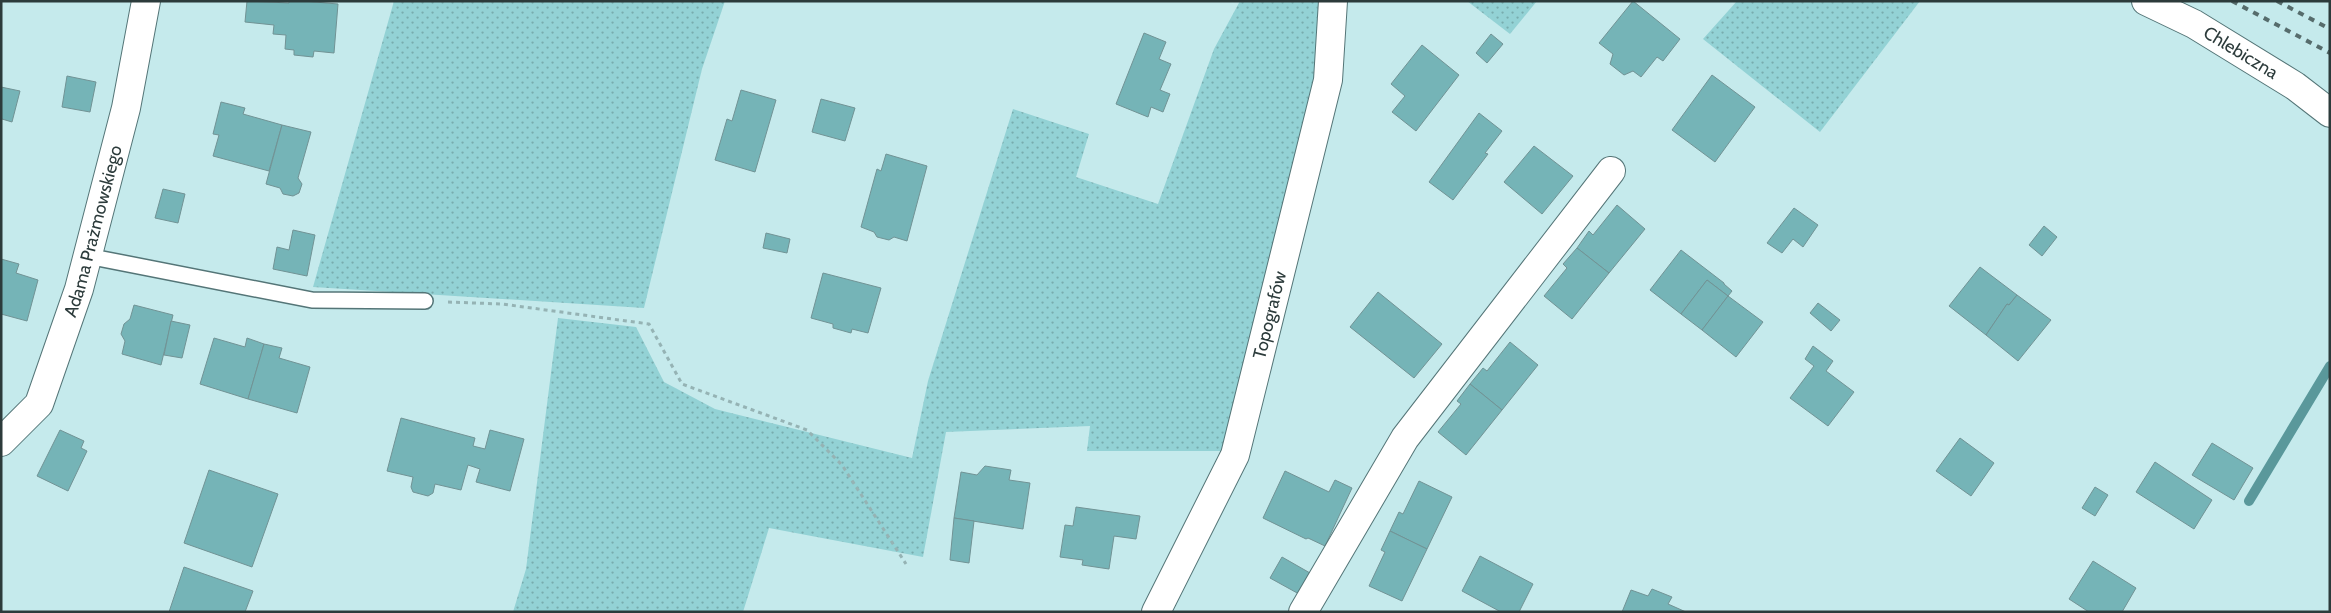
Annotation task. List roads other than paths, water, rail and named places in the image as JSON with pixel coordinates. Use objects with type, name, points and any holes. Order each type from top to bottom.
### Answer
[{"type":"street","name":"Adama Prażmowskiego","points":[[1,442],[39,404],[79,289],[126,108],[146,1]]},
{"type":"street","name":"Topografów","points":[[1156,612],[1235,455],[1328,80],[1333,1]]},
{"type":"street","name":"Chlebiczna","points":[[2146,1],[2194,24],[2295,86],[2330,113]]},
{"type":"street","points":[[1303,612],[1405,438],[1612,172]]},
{"type":"lane","points":[[88,256],[312,300],[425,301]]},
{"type":"waterway","points":[[2249,501],[2330,366]]},
{"type":"railway","points":[[2232,1],[2330,53]]},
{"type":"railway","points":[[2277,1],[2330,29]]}]
